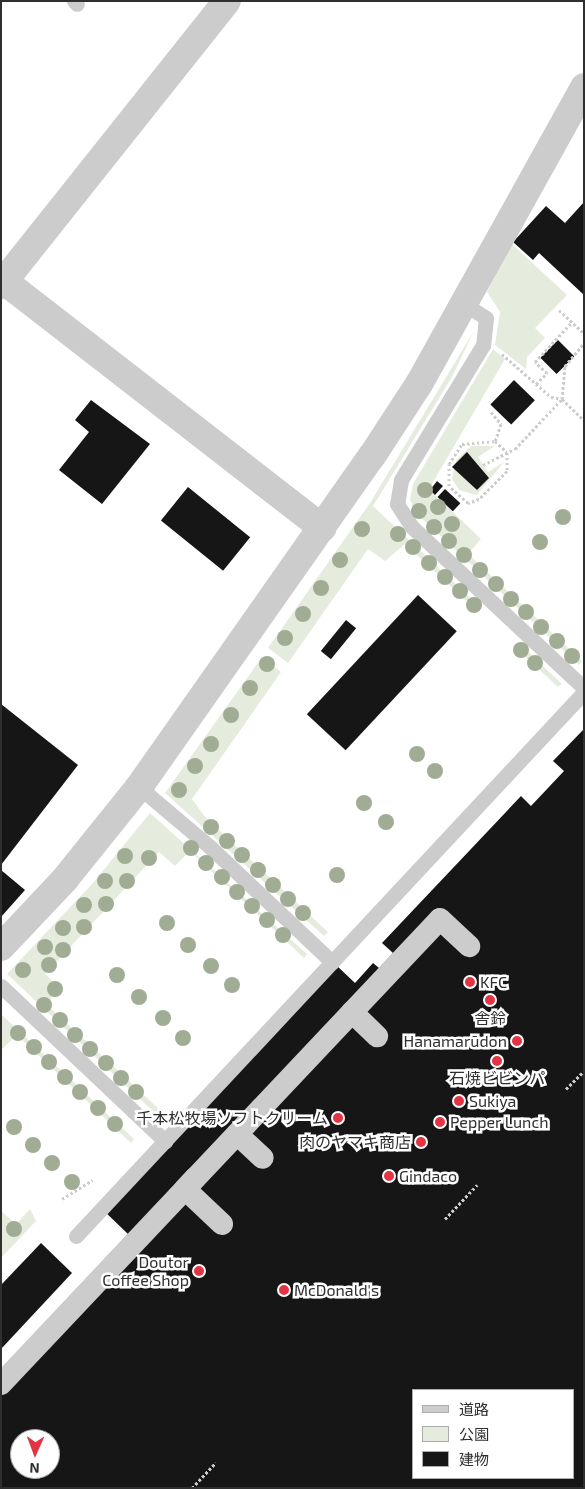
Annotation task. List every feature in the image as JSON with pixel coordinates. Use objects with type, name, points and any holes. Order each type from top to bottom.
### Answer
[{"type":"street","points":[[227,1],[3,283],[322,528]]},
{"type":"street","points":[[1,947],[65,879],[139,787],[322,528],[419,384],[584,87]]},
{"type":"street","points":[[1,1384],[185,1189],[197,1166],[237,1134],[341,1017],[440,919],[469,946]]},
{"type":"street","points":[[341,1017],[378,1036]]},
{"type":"street","points":[[237,1134],[263,1158]]},
{"type":"street","points":[[185,1189],[222,1224]]},
{"type":"lane","points":[[463,302],[486,318],[483,345],[401,480],[397,504],[412,527],[584,688]]},
{"type":"lane","points":[[76,1236],[584,692]]},
{"type":"lane","points":[[139,787],[210,847],[332,962]]},
{"type":"lane","points":[[1,986],[165,1141]]},
{"type":"path","points":[[559,310],[584,333]]},
{"type":"path","points":[[536,384],[546,373],[535,362],[572,322]]},
{"type":"path","points":[[483,464],[515,449],[562,399],[565,366],[584,343]]},
{"type":"path","points":[[506,358],[551,398],[562,399],[584,420]]},
{"type":"path","points":[[491,412],[501,424],[495,441]]},
{"type":"path","points":[[495,441],[507,452],[507,471],[474,503],[449,486],[447,472],[459,447],[495,441]]},
{"type":"path","points":[[566,1089],[584,1071]]},
{"type":"path","points":[[62,1199],[92,1180]]},
{"type":"path","points":[[445,1219],[477,1185]]},
{"type":"path","points":[[192,1488],[216,1462]]},
{"type":"green space","points":[[511,243],[567,295],[535,328],[545,338],[527,357],[526,369],[495,345],[500,312],[487,292]]},
{"type":"green space","points":[[474,331],[452,377],[373,506],[480,607],[477,611],[405,544],[385,561],[368,549],[288,663],[268,648],[370,503]]},
{"type":"green space","points":[[493,349],[505,359],[429,489],[481,539],[468,554],[582,661],[579,665],[417,514],[410,500],[413,484]]},
{"type":"green space","points":[[471,446],[495,446],[478,457],[488,472],[504,462],[477,495],[459,490],[452,479],[456,460]]},
{"type":"green space","points":[[521,645],[562,684],[558,687],[517,649]]},
{"type":"green space","points":[[262,657],[281,672],[192,799],[205,817],[328,932],[324,936],[165,793]]},
{"type":"green space","points":[[150,813],[307,954],[304,958],[190,851],[175,866],[159,852],[45,974],[60,988],[46,1004],[161,1111],[157,1115],[7,974],[93,883]]},
{"type":"green space","points":[[1,1014],[134,1139],[131,1143],[17,1035],[1,1050]]},
{"type":"green space","points":[[30,1209],[36,1221],[1,1258],[1,1211],[16,1224]]},
{"type":"building","points":[[584,202],[584,295],[539,253],[533,260],[513,242],[546,206],[565,223]]},
{"type":"building","points":[[558,340],[574,356],[557,374],[540,358]]},
{"type":"building","points":[[514,380],[535,400],[511,425],[490,404]]},
{"type":"building","points":[[91,400],[150,444],[102,504],[59,470],[89,432],[75,420]]},
{"type":"building","points":[[467,452],[489,478],[477,490],[452,467]]},
{"type":"building","points":[[437,481],[443,486],[435,495],[430,490]]},
{"type":"building","points":[[188,487],[250,537],[223,571],[161,520]]},
{"type":"building","points":[[445,489],[460,503],[453,511],[437,497]]},
{"type":"building","points":[[418,595],[457,631],[346,750],[307,714]]},
{"type":"building","points":[[346,620],[356,628],[331,659],[321,651]]},
{"type":"building","points":[[1,704],[78,765],[1,865]]},
{"type":"building","points":[[584,729],[584,1488],[1,1488],[1,1369],[128,1234],[102,1209],[334,963],[355,983],[373,963],[379,968],[393,953],[382,943],[521,796],[531,806],[564,771],[553,761]]},
{"type":"building","points":[[1,870],[25,890],[1,917]]},
{"type":"building","points":[[41,1243],[72,1273],[1,1349],[1,1285]]},
{"type":"place","name":"KFC","points":[[470,982]]},
{"type":"place","name":"舎鈴","points":[[490,1000]]},
{"type":"place","name":"Hanamarūdon","points":[[517,1041]]},
{"type":"place","name":"石焼ビビンパ","points":[[497,1061]]},
{"type":"place","name":"Sukiya","points":[[459,1101]]},
{"type":"place","name":"千本松牧場ソフトクリーム","points":[[338,1118]]},
{"type":"place","name":"Pepper Lunch","points":[[440,1122]]},
{"type":"place","name":"肉のヤマキ商店","points":[[421,1142]]},
{"type":"place","name":"Gindaco","points":[[389,1176]]},
{"type":"place","name":"Doutor Coffee Shop","points":[[199,1271]]},
{"type":"place","name":"McDonald's","points":[[284,1290]]}]
